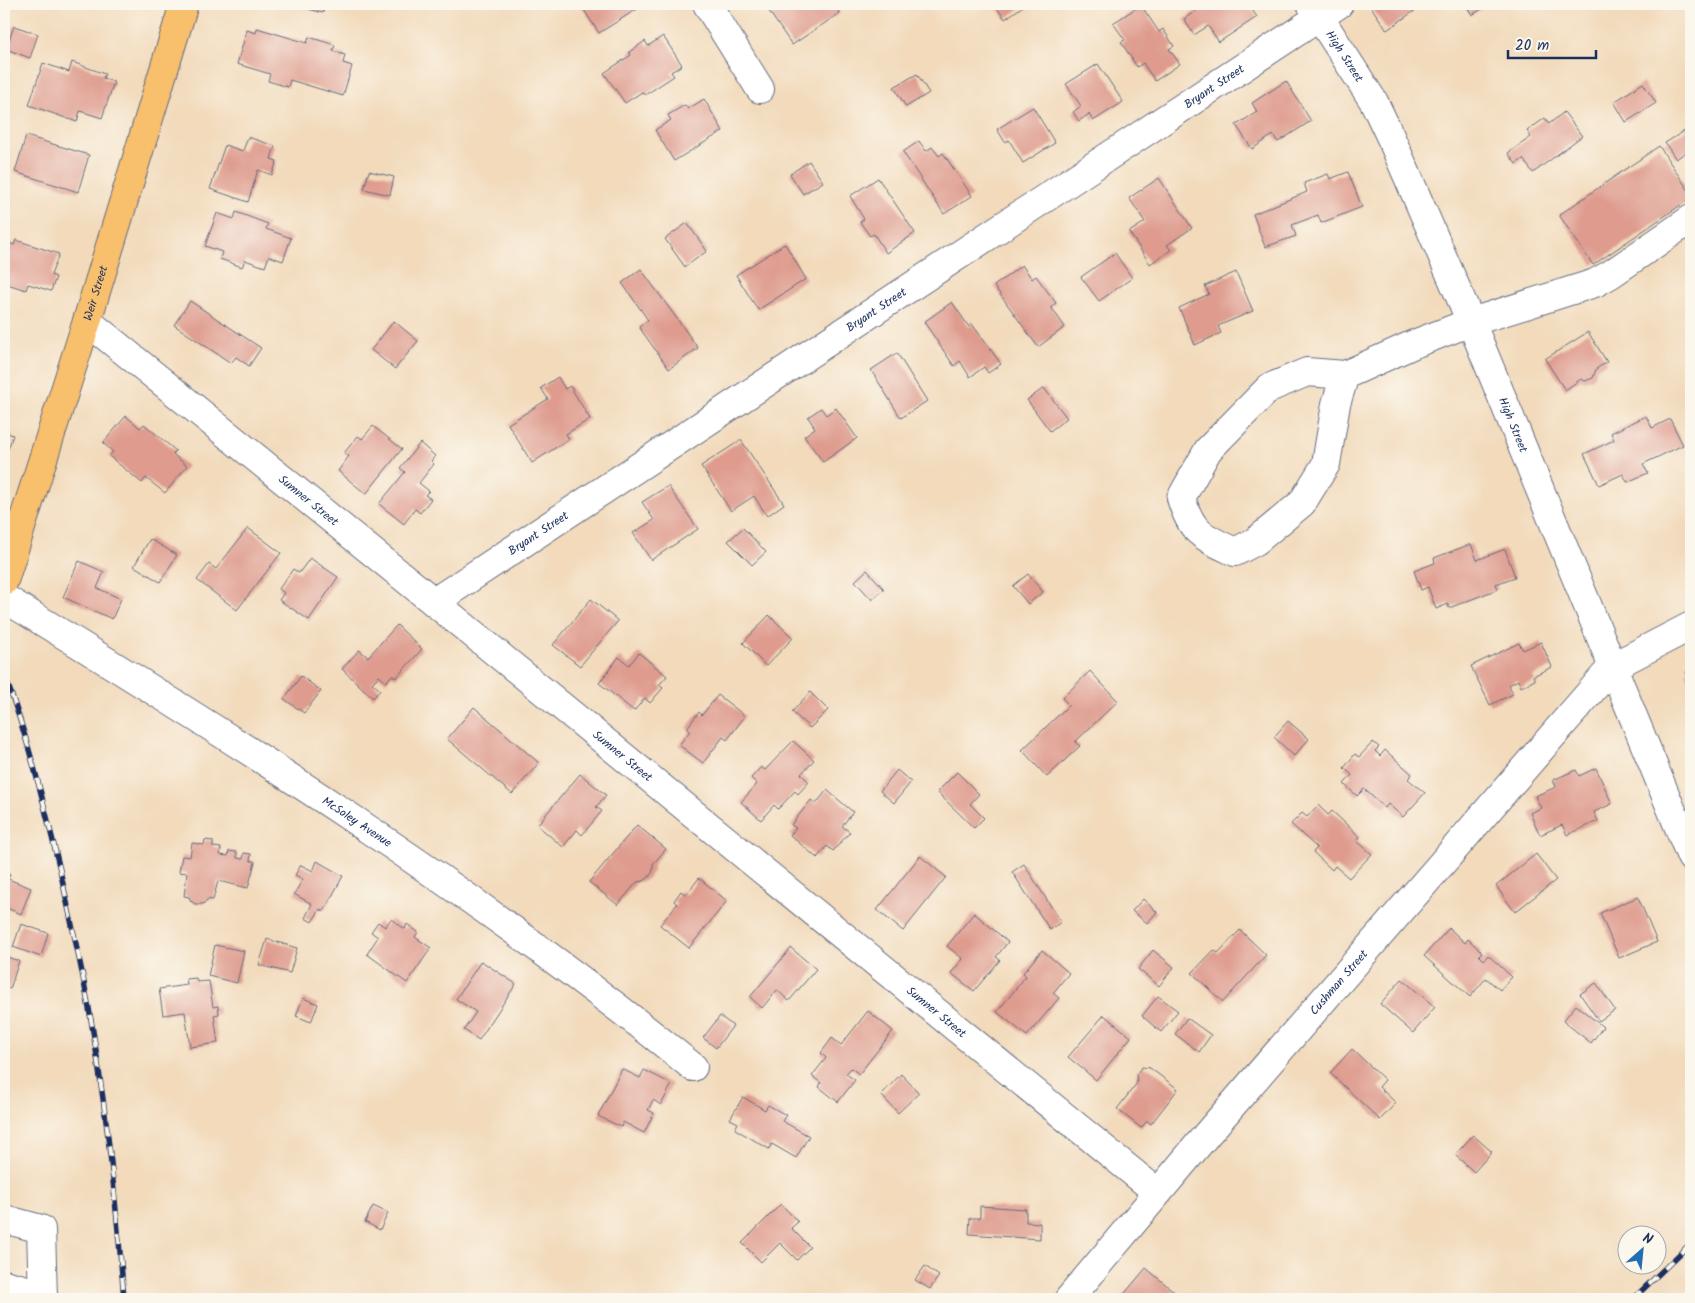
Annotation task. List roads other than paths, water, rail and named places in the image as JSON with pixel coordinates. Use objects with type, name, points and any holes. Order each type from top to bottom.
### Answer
[{"type":"main road","name":"Weir Street","points":[[4,581],[87,321],[178,7]]},
{"type":"street","points":[[708,4],[760,89]]},
{"type":"street","name":"High Street","points":[[1323,8],[1378,111],[1471,322],[1691,857]]},
{"type":"street","name":"Bryant Street","points":[[434,602],[1323,8]]},
{"type":"street","points":[[1345,375],[1336,404],[1326,464],[1302,503],[1256,541],[1234,552],[1202,536],[1186,516],[1180,498],[1208,450],[1269,388],[1307,372],[1345,375],[1414,344],[1471,322],[1595,282],[1611,274],[1691,219]]},
{"type":"street","name":"Sumner Street","points":[[87,321],[1157,1192]]},
{"type":"street","name":"McSoley Avenue","points":[[4,598],[155,690],[392,845],[587,984],[693,1068]]},
{"type":"street","points":[[1612,667],[1691,626]]},
{"type":"street","name":"Cushman Street","points":[[1069,1299],[1157,1192],[1612,667]]},
{"type":"street","points":[[4,1219],[41,1229],[43,1297],[4,1284]]},
{"type":"railway","points":[[4,674],[21,722],[42,796],[60,870],[87,1000],[108,1133],[124,1299]]},
{"type":"railway","points":[[1633,1299],[1691,1243]]}]
